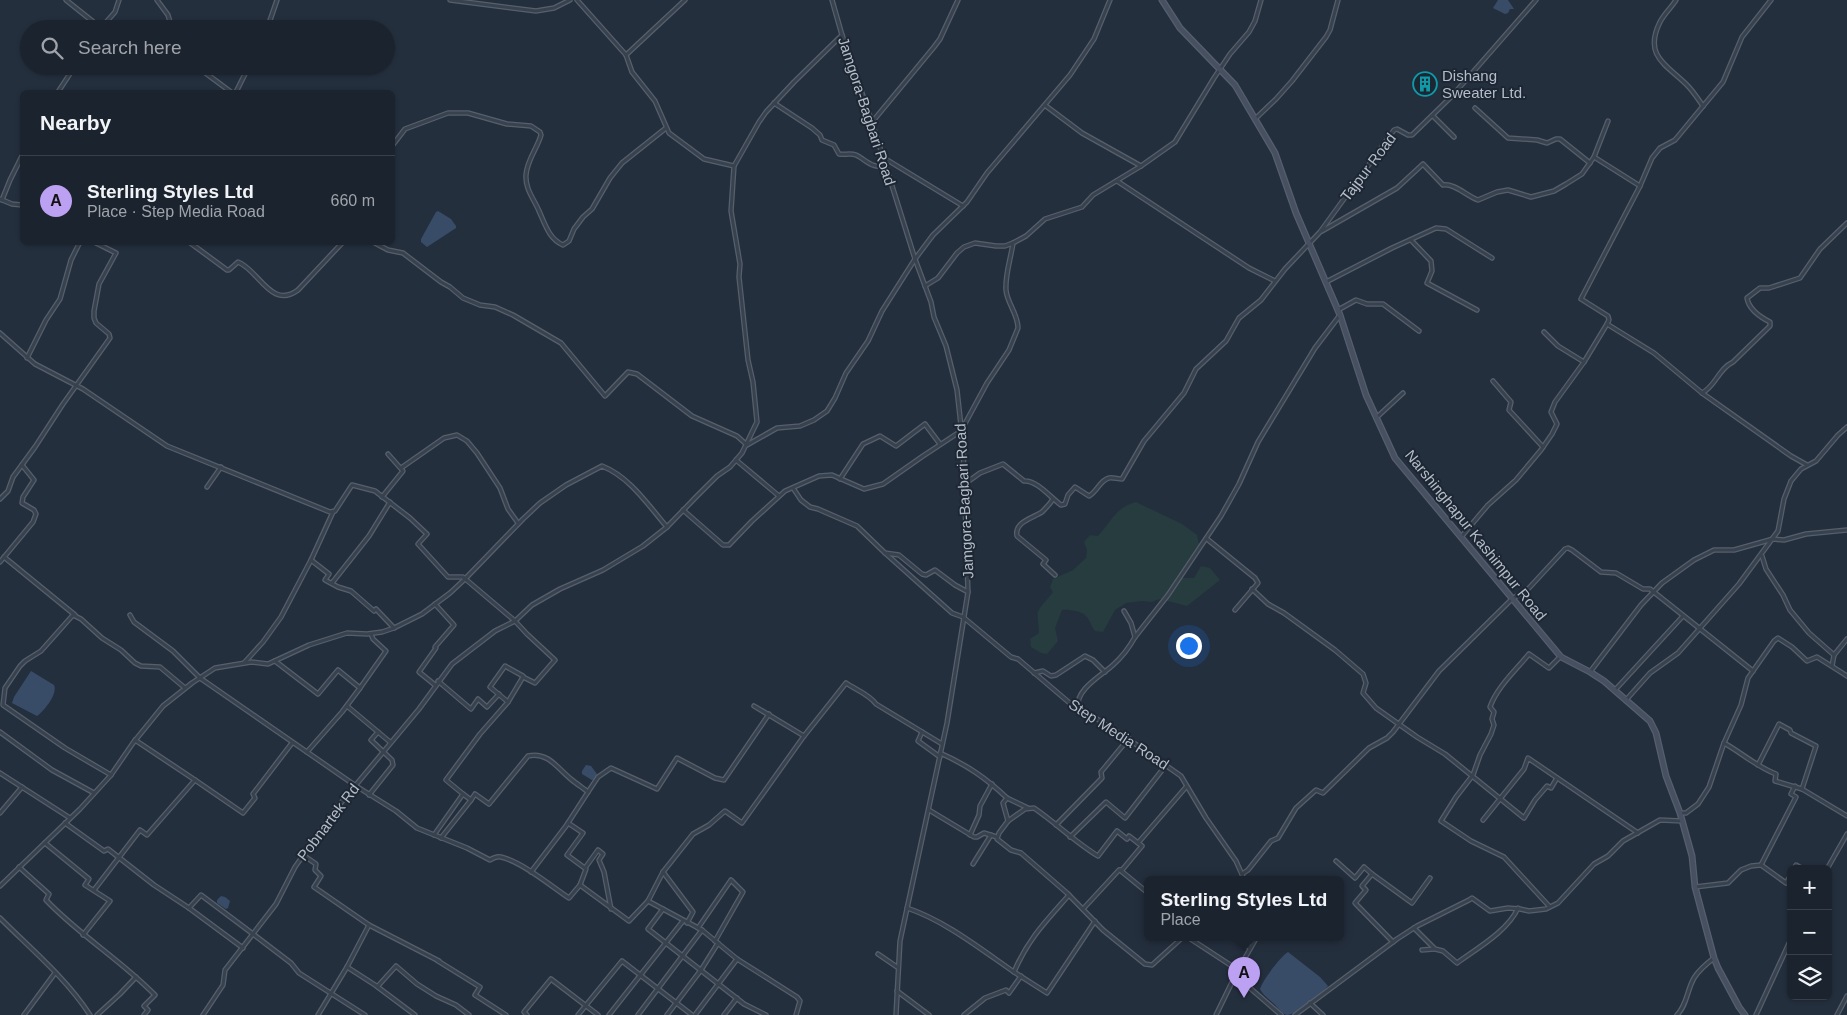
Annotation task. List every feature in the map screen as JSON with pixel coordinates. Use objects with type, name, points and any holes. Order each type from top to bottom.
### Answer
[{"type":"street","points":[[66,0],[90,20]]},
{"type":"street","points":[[108,20],[115,12],[119,0]]},
{"type":"street","points":[[157,0],[169,20]]},
{"type":"street","points":[[270,20],[277,0]]},
{"type":"street","points":[[450,0],[536,11],[554,8],[570,0]]},
{"type":"street","points":[[577,0],[626,55],[635,76],[655,101],[666,128],[676,139],[704,159],[734,166]]},
{"type":"street","points":[[626,55],[684,0]]},
{"type":"street","name":"Jamgora-Bagbari Road","points":[[832,0],[915,260],[946,346],[957,390],[965,483],[968,592],[940,755],[900,941],[896,1015]]},
{"type":"street","points":[[872,122],[940,39],[958,0]]},
{"type":"street","points":[[747,445],[777,428],[800,426],[814,420],[827,410],[833,402],[846,373],[868,341],[882,311],[915,260],[933,235],[963,206],[1000,158],[1070,76],[1094,39],[1110,0]]},
{"type":"street","name":"Narshinghapur Kashimpur Road","points":[[1162,0],[1180,28],[1235,85],[1275,153],[1309,244],[1339,313],[1366,395],[1395,458],[1560,656],[1590,672],[1650,721],[1656,733],[1666,776],[1680,814],[1692,856],[1695,887],[1714,958],[1730,992],[1746,1015]]},
{"type":"street","points":[[925,286],[938,278],[957,253],[964,247],[975,243],[1005,246],[1026,236],[1045,219],[1082,207],[1093,195],[1141,166],[1175,142],[1230,54],[1249,32],[1255,21],[1261,0]]},
{"type":"street","points":[[1255,119],[1292,81],[1326,38],[1338,0]]},
{"type":"street","name":"Tajpur Road","points":[[1053,499],[1061,506],[1065,504],[1068,495],[1075,487],[1089,496],[1093,494],[1105,479],[1110,477],[1122,479],[1144,441],[1184,393],[1196,369],[1226,341],[1239,318],[1262,300],[1285,268],[1320,232],[1394,130],[1397,129],[1412,135],[1433,116],[1536,0]]},
{"type":"street","points":[[1676,0],[1664,16],[1657,31],[1654,44],[1655,51],[1660,61],[1689,86],[1704,106]]},
{"type":"street","points":[[1461,537],[1488,505],[1516,480],[1543,447],[1557,424],[1551,412],[1555,402],[1584,362],[1609,320],[1608,316],[1581,300],[1581,297],[1592,281],[1654,154],[1660,148],[1675,140],[1725,79],[1742,37],[1771,0]]},
{"type":"street","points":[[747,445],[758,422],[748,360],[739,277],[740,264],[731,211],[734,166],[759,122],[774,103],[842,36]]},
{"type":"street","points":[[59,90],[69,75]]},
{"type":"street","points":[[208,75],[228,90]]},
{"type":"street","points":[[237,90],[244,75]]},
{"type":"street","points":[[774,103],[812,128],[819,134],[822,140],[834,145],[840,154],[854,155],[876,166],[885,163]]},
{"type":"street","points":[[1046,106],[1082,133],[1141,166]]},
{"type":"street","points":[[1475,108],[1508,138],[1537,140],[1547,143],[1560,139],[1590,163]]},
{"type":"street","points":[[395,142],[405,129],[448,114],[472,113],[507,124],[531,126],[540,132],[541,135],[528,165],[526,174],[528,188],[545,228],[557,243],[563,245],[570,240],[574,229],[592,209],[610,178],[622,163],[666,128]]},
{"type":"street","points":[[1433,116],[1454,137]]},
{"type":"street","points":[[1320,232],[1397,188],[1423,164],[1443,185],[1448,184],[1478,200],[1497,192],[1508,190],[1531,197],[1554,191],[1582,174],[1594,158],[1608,121]]},
{"type":"street","points":[[883,158],[963,206]]},
{"type":"street","points":[[1594,158],[1640,186]]},
{"type":"street","points":[[20,160],[1,199],[12,204],[20,205]]},
{"type":"street","points":[[1117,181],[1249,268],[1275,282]]},
{"type":"street","points":[[1702,393],[1711,387],[1726,365],[1733,362],[1770,326],[1770,322],[1755,312],[1748,303],[1747,298],[1760,288],[1769,288],[1800,278],[1820,249],[1847,223]]},
{"type":"street","points":[[1326,282],[1436,228],[1446,229],[1492,258]]},
{"type":"street","points":[[1411,240],[1431,261],[1432,271],[1427,283],[1477,310]]},
{"type":"street","points":[[683,510],[723,545],[729,545],[785,491],[819,476],[832,475],[864,490],[883,484],[961,431],[1016,335],[1018,324],[1006,291],[1007,271],[1012,255],[1013,242]]},
{"type":"street","points":[[27,358],[46,320],[60,299],[71,260],[78,245]]},
{"type":"street","points":[[0,499],[8,492],[13,477],[110,336],[96,322],[94,311],[99,284],[116,253],[100,245]]},
{"type":"street","points":[[193,245],[227,270],[238,262],[242,264],[251,270],[263,285],[274,292],[286,295],[293,294],[298,290],[340,245]]},
{"type":"street","points":[[379,245],[403,254],[450,287],[462,298],[510,314],[561,343],[606,396],[628,372],[637,374],[692,416],[737,436],[747,445]]},
{"type":"street","points":[[1078,707],[1077,702],[1081,695],[1130,647],[1135,637],[1168,595],[1206,539],[1239,484],[1258,442],[1315,348],[1339,313],[1356,300],[1367,304],[1383,304],[1419,331]]},
{"type":"street","points":[[1607,324],[1654,353],[1702,393],[1791,456],[1807,465]]},
{"type":"street","points":[[1544,332],[1558,346],[1584,362]]},
{"type":"street","points":[[0,333],[39,367],[76,385],[167,446],[315,507],[333,512]]},
{"type":"street","points":[[1493,381],[1511,402],[1510,410],[1543,447]]},
{"type":"street","points":[[1376,418],[1403,393]]},
{"type":"street","points":[[840,480],[863,444],[880,436],[896,446],[925,424],[940,444]]},
{"type":"street","points":[[1626,700],[1650,674],[1678,653],[1739,584],[1778,532],[1784,499],[1791,481],[1801,469],[1816,461],[1847,426]]},
{"type":"street","points":[[401,468],[444,438],[457,435],[467,440],[477,453],[500,488],[508,509],[518,523]]},
{"type":"street","name":"Pobnartek Rd","points":[[203,1015],[223,985],[225,970],[276,904],[303,855],[320,829],[383,750],[419,709],[452,664],[495,631],[515,621],[532,605],[560,589],[603,570],[643,546],[667,527],[736,460],[747,445]]},
{"type":"street","points":[[382,497],[403,471],[388,454]]},
{"type":"street","points":[[736,460],[779,496]]},
{"type":"street","points":[[965,483],[980,473],[1003,464],[1024,482],[1030,481],[1053,499],[1041,512],[1026,520],[1016,531],[1016,534],[1046,560],[1043,564],[1055,575]]},
{"type":"street","points":[[0,562],[30,525],[36,514],[34,510],[22,503],[23,497],[34,480],[22,465]]},
{"type":"street","points":[[0,886],[111,775],[135,740],[163,706],[214,668],[243,663],[268,664],[309,645],[342,634],[371,634],[394,628],[422,614],[465,579],[518,523],[540,503],[566,485],[602,466],[624,478],[667,527]]},
{"type":"street","points":[[207,487],[221,467]]},
{"type":"street","points":[[243,663],[263,642],[281,617],[311,560],[333,512],[347,490],[354,484],[375,491],[410,518],[427,534],[418,544],[448,577],[463,577],[515,621],[555,660],[535,683],[505,666],[490,687],[508,702]]},
{"type":"street","name":"Step Media Road","points":[[793,488],[810,507],[857,526],[952,612],[963,617],[1011,657],[1018,659],[1072,705],[1128,738],[1181,776],[1186,787],[1242,874]]},
{"type":"street","points":[[332,583],[369,536],[390,502]]},
{"type":"street","points":[[1590,672],[1641,605],[1662,583],[1694,560],[1714,550],[1734,550],[1773,539],[1784,540],[1806,534],[1847,530]]},
{"type":"street","points":[[1206,539],[1256,578],[1258,584],[1234,610]]},
{"type":"street","points":[[1242,874],[1248,870],[1271,841],[1278,838],[1293,812],[1303,800],[1316,790],[1323,793],[1369,748],[1387,738],[1439,672],[1512,599],[1529,588],[1564,549],[1568,548],[1601,572],[1616,573],[1643,589],[1650,589],[1753,670]]},
{"type":"street","points":[[885,553],[899,555],[922,574],[926,575],[935,570],[968,592]]},
{"type":"street","points":[[1761,555],[1766,568],[1790,610],[1809,633],[1834,655]]},
{"type":"street","points":[[4,557],[135,663],[141,666],[160,667],[185,688]]},
{"type":"street","points":[[311,560],[329,574],[325,580],[351,591],[374,611],[376,608],[394,628]]},
{"type":"street","points":[[1252,589],[1268,604],[1284,613],[1357,668],[1363,674],[1366,683],[1363,694],[1366,698],[1399,725],[1445,754],[1473,775],[1499,800],[1524,818],[1534,800],[1547,786],[1551,788],[1557,778]]},
{"type":"street","points":[[435,604],[454,626],[435,647],[419,672],[435,685]]},
{"type":"street","points":[[1124,611],[1131,623],[1135,637]]},
{"type":"street","points":[[76,616],[73,615],[41,651],[20,666],[5,688],[4,705],[65,748],[111,775]]},
{"type":"street","points":[[130,615],[134,622],[173,651],[200,678],[356,786],[396,811],[417,828],[490,860],[500,857],[531,872],[569,898],[580,885],[586,869],[567,855],[583,833],[568,823]]},
{"type":"street","points":[[1614,690],[1683,616]]},
{"type":"street","points":[[307,752],[347,706],[386,651],[372,640],[371,634]]},
{"type":"street","points":[[1680,814],[1686,814],[1698,804],[1709,787],[1724,743],[1741,705],[1748,678],[1778,638],[1792,647],[1807,661],[1817,657],[1847,676]]},
{"type":"street","points":[[1832,666],[1834,655],[1847,639]]},
{"type":"street","points":[[1549,906],[1504,857],[1472,841],[1441,821],[1473,775],[1480,755],[1491,734],[1494,725],[1492,719],[1494,712],[1490,707],[1492,701],[1529,654],[1549,668],[1560,656]]},
{"type":"street","points":[[1034,673],[1043,671],[1051,676],[1056,675],[1085,656],[1093,660],[1105,672]]},
{"type":"street","points":[[275,661],[318,694],[338,670],[360,688]]},
{"type":"street","points":[[471,800],[446,780],[480,734],[508,702],[523,676]]},
{"type":"street","points":[[438,681],[472,708],[478,699],[487,707],[499,694]]},
{"type":"street","points":[[580,885],[629,921],[648,901],[663,872],[693,834],[709,826],[725,811],[742,824],[804,736],[846,683],[942,744]]},
{"type":"street","points":[[347,706],[390,742]]},
{"type":"street","points":[[754,706],[804,736]]},
{"type":"street","points":[[531,872],[568,823],[598,777],[611,768],[656,790],[677,758],[715,778],[724,780],[769,714]]},
{"type":"street","points":[[1758,765],[1779,724],[1790,730],[1791,733],[1816,746],[1802,789]]},
{"type":"street","points":[[0,732],[52,770],[94,793]]},
{"type":"street","points":[[369,794],[393,765],[392,760],[371,740],[378,732]]},
{"type":"street","points":[[922,732],[918,741],[940,755],[968,766],[1007,798],[1028,808],[1034,808],[1070,837],[1098,856],[1117,831],[1127,839],[1130,836],[1142,846],[1122,870],[1119,870],[1083,909]]},
{"type":"street","points":[[1056,825],[1102,778],[1101,772],[1128,738]]},
{"type":"street","points":[[135,740],[243,813],[255,798],[253,794],[292,742]]},
{"type":"street","points":[[1724,743],[1776,774],[1775,781],[1802,789],[1847,816]]},
{"type":"street","points":[[441,838],[475,794],[489,804],[528,756],[534,754],[543,756],[552,762],[571,780],[588,792]]},
{"type":"street","points":[[1483,820],[1524,769],[1528,758],[1638,833]]},
{"type":"street","points":[[1070,837],[1106,802],[1125,818],[1166,765]]},
{"type":"street","points":[[0,774],[70,818]]},
{"type":"street","points":[[94,890],[140,830],[147,835],[195,780]]},
{"type":"street","points":[[970,835],[980,815],[980,806],[992,784]]},
{"type":"street","points":[[1761,865],[1796,797],[1791,794],[1794,786]]},
{"type":"street","points":[[0,813],[22,787]]},
{"type":"street","points":[[1138,842],[1186,787]]},
{"type":"street","points":[[434,835],[463,794]]},
{"type":"street","points":[[1007,798],[1003,803],[1008,821]]},
{"type":"street","points":[[997,837],[1008,821],[1028,808]]},
{"type":"street","points":[[929,810],[970,835],[977,837],[984,833],[997,837],[1011,850],[1021,853],[1069,895],[1103,930],[1148,966],[1152,965],[1179,941]]},
{"type":"street","points":[[1294,1015],[1414,928],[1472,898],[1490,911],[1518,908],[1529,911],[1546,909],[1558,903],[1594,864],[1608,856],[1623,841],[1660,820],[1682,821]]},
{"type":"street","points":[[65,823],[104,851],[108,849],[154,885],[243,948]]},
{"type":"street","points":[[1829,865],[1847,834]]},
{"type":"street","points":[[973,864],[991,835]]},
{"type":"street","points":[[45,842],[88,878],[85,885],[110,901],[83,935]]},
{"type":"street","points":[[584,868],[598,850],[603,854],[599,860],[604,872],[611,909]]},
{"type":"street","points":[[303,855],[316,864],[315,870],[321,876],[314,887],[369,925],[438,961],[480,987],[475,995],[499,1013],[506,1015]]},
{"type":"street","points":[[1336,861],[1355,878],[1364,867],[1412,902],[1430,878]]},
{"type":"street","points":[[1695,887],[1728,883],[1741,870],[1761,865],[1786,883],[1787,881]]},
{"type":"street","points":[[19,867],[49,894],[46,900],[83,935],[136,977],[154,995],[144,1006],[148,1010],[144,1015]]},
{"type":"street","points":[[1119,870],[1144,890]]},
{"type":"street","points":[[663,872],[694,912],[687,923]]},
{"type":"street","points":[[1372,874],[1362,886],[1366,890],[1355,903],[1393,942]]},
{"type":"street","points":[[638,1015],[683,956],[731,880],[743,892],[701,970],[667,1015]]},
{"type":"street","points":[[189,908],[201,895],[291,964],[299,973],[332,992],[365,1015]]},
{"type":"street","points":[[1014,972],[1023,951],[1036,932],[1069,895]]},
{"type":"street","points":[[648,901],[700,930],[737,959],[797,997],[800,1002],[796,1015]]},
{"type":"street","points":[[907,908],[920,912],[950,929],[1047,993],[1095,921]]},
{"type":"street","points":[[1422,950],[1435,949],[1443,951],[1457,963],[1501,930],[1518,908]]},
{"type":"street","points":[[663,909],[648,929],[744,1004],[766,1015]]},
{"type":"street","points":[[0,918],[55,973],[90,1015]]},
{"type":"street","points":[[610,1015],[683,921]]},
{"type":"street","points":[[318,1015],[347,967],[369,925]]},
{"type":"street","points":[[1414,928],[1435,949]]},
{"type":"street","points":[[1194,941],[1238,970]]},
{"type":"street","points":[[1240,941],[1250,948]]},
{"type":"street","points":[[1216,1015],[1235,975],[1254,941]]},
{"type":"street","points":[[1756,1015],[1787,948]]},
{"type":"street","points":[[878,954],[898,967]]},
{"type":"street","points":[[1677,1015],[1682,1010],[1693,979],[1714,958]]},
{"type":"street","points":[[578,1015],[622,961],[676,1004],[694,1015],[720,984],[737,959]]},
{"type":"street","points":[[378,986],[396,966],[417,984],[436,996],[448,1000],[469,1015]]},
{"type":"street","points":[[347,967],[378,986],[415,1015]]},
{"type":"street","points":[[24,1015],[55,973]]},
{"type":"street","points":[[1235,975],[1281,1015]]},
{"type":"street","points":[[964,1015],[985,998],[1006,990],[1009,993],[1021,976]]},
{"type":"street","points":[[97,1015],[136,977]]},
{"type":"street","points":[[527,1015],[524,1012],[551,979],[598,1015]]},
{"type":"street","points":[[897,990],[929,1015]]},
{"type":"street","points":[[1837,1015],[1847,996]]},
{"type":"street","points":[[724,1015],[737,998]]},
{"type":"street","points":[[1310,1003],[1323,1015]]},
{"type":"green space","points":[[1136,502],[1182,524],[1197,535],[1199,544],[1176,578],[1194,578],[1201,566],[1210,568],[1220,580],[1187,606],[1160,599],[1151,602],[1126,603],[1115,610],[1103,632],[1095,631],[1084,614],[1071,610],[1062,610],[1055,628],[1058,641],[1047,654],[1031,647],[1030,639],[1039,633],[1038,612],[1053,592],[1050,587],[1053,579],[1073,570],[1086,558],[1087,550],[1084,542],[1090,535],[1098,536],[1123,507]]},
{"type":"water","points":[[1498,0],[1508,0],[1514,9],[1510,9],[1505,14],[1493,8]]},
{"type":"water","points":[[438,211],[451,219],[456,228],[427,247],[421,242],[421,239]]},
{"type":"water","points":[[31,671],[54,685],[55,689],[50,702],[37,716],[12,703]]},
{"type":"water","points":[[586,765],[591,766],[597,774],[595,779],[592,780],[582,774]]},
{"type":"water","points":[[221,896],[230,901],[226,909],[217,903]]},
{"type":"water","points":[[1288,952],[1320,977],[1328,986],[1303,1008],[1287,1015],[1281,1012],[1260,989],[1272,969]]},
{"type":"place","name":"Dishang Sweater Ltd.","points":[[1425,84]]},
{"type":"place","name":"Sterling Styles Ltd","points":[[1244,998]]}]
